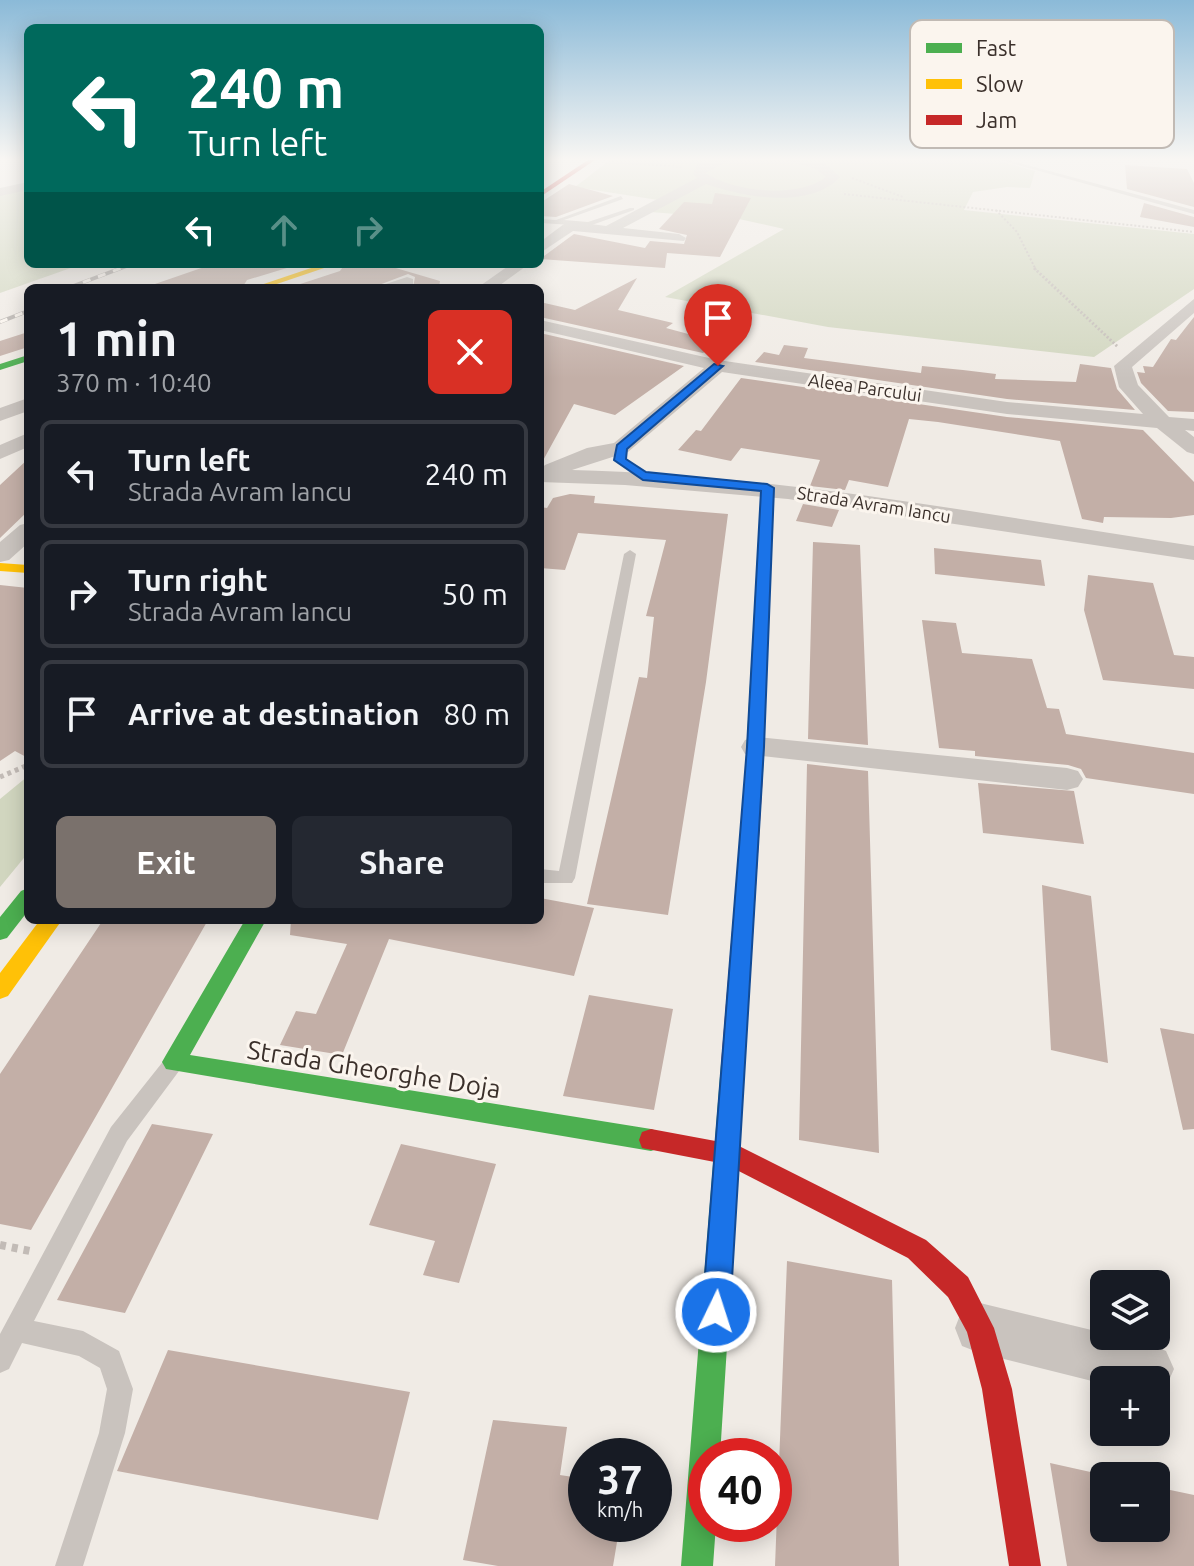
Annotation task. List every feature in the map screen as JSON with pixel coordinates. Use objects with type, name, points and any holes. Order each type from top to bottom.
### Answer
[{"type":"street","points":[[544,246],[561,233]]},
{"type":"street","points":[[635,233],[679,238]]},
{"type":"street","points":[[269,284],[319,268]]},
{"type":"street","points":[[491,284],[515,268]]},
{"type":"street","points":[[399,284],[407,282]]},
{"type":"street","points":[[1194,304],[1123,366],[1122,380],[1194,448]]},
{"type":"street","name":"Aleea Parcului","points":[[544,326],[718,366],[1007,408],[1194,425]]},
{"type":"street","points":[[0,367],[24,359]]},
{"type":"street","name":"Strada Avram Iancu","points":[[544,475],[595,453],[621,448],[718,366]]},
{"type":"street","points":[[0,393],[24,404]]},
{"type":"street","points":[[0,415],[24,406]]},
{"type":"street","points":[[0,453],[24,441]]},
{"type":"street","points":[[621,448],[620,460],[643,476]]},
{"type":"street","name":"Strada Avram Iancu","points":[[544,476],[643,476],[767,488],[1194,553]]},
{"type":"street","points":[[697,1566],[756,747],[767,488]]},
{"type":"street","points":[[0,555],[24,534]]},
{"type":"street","points":[[0,567],[24,569]]},
{"type":"street","points":[[756,747],[1067,779]]},
{"type":"street","points":[[0,932],[24,901]]},
{"type":"street","points":[[0,990],[49,924]]},
{"type":"street","points":[[174,1062],[254,924]]},
{"type":"street","name":"Strada Gheorghe Doja","points":[[174,1062],[728,1153],[917,1249],[958,1287],[980,1328],[997,1389],[1025,1566]]},
{"type":"street","points":[[980,1328],[1136,1366]]},
{"type":"lane","points":[[544,876],[566,878],[630,554]]},
{"type":"lane","points":[[0,1360],[119,1134],[174,1062]]},
{"type":"lane","points":[[18,1330],[83,1344],[110,1360],[120,1389],[112,1433],[69,1566]]},
{"type":"path","points":[[1018,233],[1029,252],[1031,265],[1044,280],[1131,358]]},
{"type":"path","points":[[0,777],[24,767]]},
{"type":"green space","points":[[0,233],[24,233],[24,268],[71,268],[24,284],[0,293]]},
{"type":"green space","points":[[777,233],[1194,234],[1194,289],[1094,357],[828,327],[665,297]]},
{"type":"green space","points":[[24,779],[24,858],[0,887],[0,799]]},
{"type":"building","points":[[678,233],[733,233],[720,257],[667,253],[665,268],[544,259],[544,256],[574,234],[645,248],[650,241],[684,244],[687,235]]},
{"type":"building","points":[[201,268],[287,268],[247,280],[244,284],[155,284]]},
{"type":"building","points":[[342,268],[396,268],[440,281],[440,284],[414,284],[415,277],[408,274],[382,284],[300,284]]},
{"type":"building","points":[[637,278],[618,310],[673,323],[666,328],[718,342],[703,353],[544,318],[544,303],[575,310]]},
{"type":"building","points":[[1194,317],[1194,412],[1168,411],[1141,383],[1137,372],[1145,373],[1143,366],[1153,367],[1171,339],[1176,340]]},
{"type":"building","points":[[24,333],[24,348],[0,356],[0,341]]},
{"type":"building","points":[[544,334],[684,366],[615,415],[574,404],[544,459]]},
{"type":"building","points":[[784,345],[808,348],[804,358],[921,373],[922,366],[963,370],[996,374],[995,379],[1076,382],[1080,364],[1111,368],[1117,389],[1135,410],[1007,399],[755,362],[764,352],[779,355]]},
{"type":"building","points":[[741,378],[1007,417],[1143,430],[1194,482],[1194,515],[1171,518],[1104,517],[1103,523],[1082,519],[1060,441],[938,422],[909,419],[888,487],[849,480],[845,490],[810,486],[820,460],[741,448],[731,461],[678,450],[696,430],[701,431]]},
{"type":"building","points":[[24,463],[24,515],[0,538],[0,485]]},
{"type":"building","points":[[570,494],[595,496],[594,503],[728,514],[706,682],[668,915],[587,904],[639,677],[647,678],[654,617],[646,616],[666,540],[578,533],[565,570],[544,568],[544,508],[547,508],[553,498]]},
{"type":"building","points":[[803,504],[839,510],[832,527],[796,521]]},
{"type":"building","points":[[813,542],[860,545],[868,745],[808,739]]},
{"type":"building","points":[[934,548],[1041,560],[1045,586],[935,574]]},
{"type":"building","points":[[1088,575],[1153,583],[1174,655],[1194,657],[1194,689],[1103,680],[1084,610]]},
{"type":"building","points":[[0,585],[24,588],[24,756],[15,751],[0,761]]},
{"type":"building","points":[[922,620],[956,623],[962,653],[1032,659],[1047,708],[1059,709],[1066,734],[1194,753],[1194,794],[1086,778],[1081,769],[1068,765],[975,756],[975,751],[939,748]]},
{"type":"building","points":[[807,764],[868,771],[879,1153],[799,1140]]},
{"type":"building","points":[[978,783],[1074,791],[1084,844],[983,833]]},
{"type":"building","points":[[1042,885],[1091,896],[1108,1063],[1051,1050]]},
{"type":"building","points":[[544,899],[594,908],[574,976],[389,939],[342,1055],[280,1045],[296,1011],[316,1014],[347,944],[290,935],[291,924],[544,924]]},
{"type":"building","points":[[100,924],[206,924],[31,1230],[0,1224],[0,1074]]},
{"type":"building","points":[[589,995],[673,1009],[654,1110],[563,1096]]},
{"type":"building","points":[[1160,1028],[1194,1034],[1194,1129],[1183,1130]]},
{"type":"building","points":[[152,1124],[213,1134],[125,1313],[57,1300]]},
{"type":"building","points":[[401,1144],[496,1164],[459,1283],[423,1275],[435,1241],[369,1225]]},
{"type":"building","points":[[787,1261],[892,1280],[899,1566],[775,1566],[776,1542],[792,1542],[792,1438],[780,1438]]},
{"type":"building","points":[[168,1350],[410,1392],[378,1520],[117,1471]]},
{"type":"building","points":[[493,1420],[567,1427],[560,1475],[568,1476],[568,1542],[617,1542],[613,1566],[498,1566],[463,1560]]},
{"type":"building","points":[[1050,1463],[1090,1472],[1090,1542],[1170,1542],[1170,1490],[1194,1495],[1194,1566],[1067,1566]]},
{"type":"railway","points":[[79,284],[121,268]]},
{"type":"railway","points":[[0,322],[24,313]]},
{"type":"traffic: fast","points":[[0,367],[24,359]]},
{"type":"traffic: fast","points":[[754,773],[767,488]]},
{"type":"traffic: fast","points":[[0,932],[24,901]]},
{"type":"traffic: fast","points":[[254,924],[174,1062],[651,1140]]},
{"type":"traffic: fast","points":[[697,1566],[733,1064]]},
{"type":"traffic: slow","points":[[269,284],[319,268]]},
{"type":"traffic: slow","points":[[0,567],[24,569]]},
{"type":"traffic: slow","points":[[0,990],[49,924]]},
{"type":"traffic: jam","points":[[733,1064],[754,773]]},
{"type":"traffic: jam","points":[[651,1140],[728,1153],[917,1249],[958,1287],[980,1328],[997,1389],[1025,1566]]},
{"type":"route","points":[[716,1312],[756,747],[769,503],[767,488],[643,476],[620,460],[621,448],[718,366]]}]
